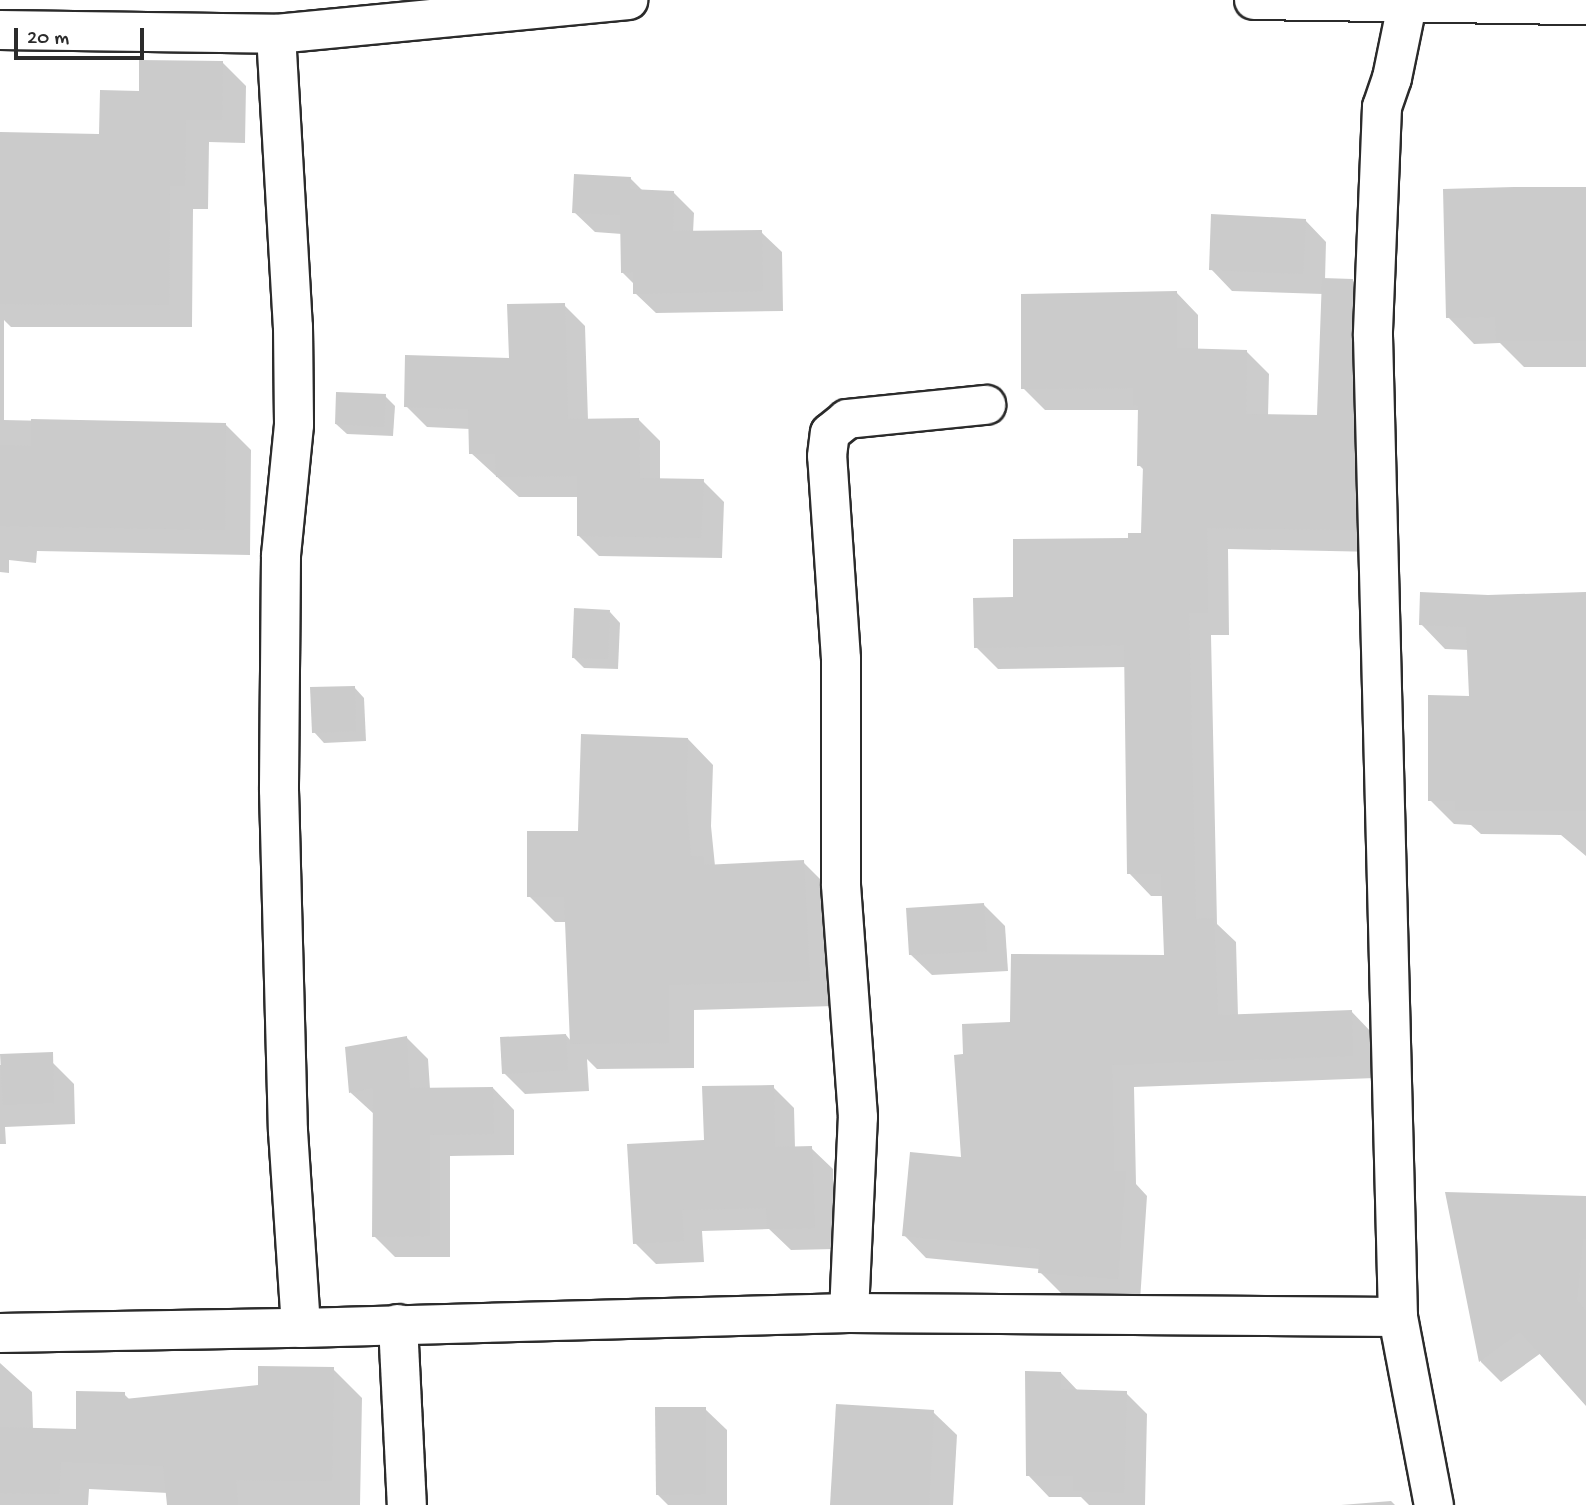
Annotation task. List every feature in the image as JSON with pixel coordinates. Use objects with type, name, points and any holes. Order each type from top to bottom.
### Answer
[{"type":"street","points":[[0,30],[276,34],[628,0]]},
{"type":"street","points":[[1254,0],[1407,5],[1586,5]]},
{"type":"street","points":[[1407,5],[1382,107],[1373,335],[1398,1317],[1434,1505]]},
{"type":"street","points":[[276,34],[293,327],[294,425],[281,556],[279,790],[288,1131],[301,1328]]},
{"type":"street","points":[[849,1313],[858,1117],[841,884],[841,659],[827,456],[830,433],[847,419],[986,405]]},
{"type":"street","points":[[0,1333],[849,1313],[1398,1317]]},
{"type":"street","points":[[398,1324],[407,1505]]},
{"type":"building","points":[[139,60],[223,61],[222,120],[186,120],[185,186],[170,186],[169,305],[0,304],[0,132],[99,134],[100,90],[139,91]]},
{"type":"building","points":[[574,174],[631,177],[630,189],[674,191],[673,231],[762,230],[763,291],[633,294],[633,272],[621,273],[620,215],[572,213]]},
{"type":"building","points":[[1586,187],[1586,341],[1496,341],[1495,317],[1446,318],[1443,189]]},
{"type":"building","points":[[1211,214],[1306,219],[1303,274],[1209,270]]},
{"type":"building","points":[[1322,278],[1353,279],[1351,337],[1356,530],[1207,528],[1208,613],[1189,613],[1196,919],[1214,918],[1218,1015],[1352,1010],[1353,1056],[1112,1065],[1114,1171],[1126,1171],[1118,1279],[1038,1273],[1040,1249],[902,1236],[910,1152],[961,1157],[954,1055],[963,1054],[962,1024],[1010,1022],[1011,954],[1164,955],[1161,874],[1127,874],[1124,645],[974,648],[973,598],[1013,597],[1013,539],[1128,538],[1128,533],[1141,533],[1143,466],[1137,466],[1138,406],[1133,405],[1133,388],[1021,389],[1021,294],[1177,291],[1177,348],[1247,350],[1246,414],[1317,415]]},
{"type":"building","points":[[565,303],[568,419],[639,418],[640,478],[704,479],[701,538],[577,536],[577,476],[496,477],[495,454],[469,454],[468,409],[404,407],[405,355],[509,358],[507,304]]},
{"type":"building","points":[[336,392],[386,394],[384,427],[335,424]]},
{"type":"building","points":[[31,419],[226,423],[225,530],[0,526],[0,445],[31,446]]},
{"type":"building","points":[[1420,592],[1488,595],[1586,592],[1586,811],[1455,811],[1455,801],[1428,801],[1428,695],[1469,696],[1466,627],[1419,625]]},
{"type":"building","points":[[574,608],[610,610],[608,659],[572,658]]},
{"type":"building","points":[[355,686],[356,731],[312,733],[310,687]]},
{"type":"building","points":[[581,734],[688,738],[686,800],[691,856],[704,857],[704,865],[804,860],[810,981],[669,985],[669,1043],[570,1044],[564,897],[527,897],[527,831],[578,831]]},
{"type":"building","points":[[984,903],[987,951],[909,955],[906,908]]},
{"type":"building","points":[[566,1034],[568,1070],[502,1074],[500,1037]]},
{"type":"building","points":[[407,1036],[410,1088],[493,1087],[494,1134],[430,1135],[430,1236],[372,1237],[373,1088],[349,1093],[345,1047]]},
{"type":"building","points":[[53,1052],[54,1103],[3,1105],[0,1054]]},
{"type":"building","points":[[774,1085],[775,1147],[812,1146],[815,1228],[767,1229],[766,1208],[682,1210],[684,1241],[633,1244],[627,1144],[704,1140],[702,1086]]},
{"type":"building","points":[[1445,1192],[1586,1196],[1586,1239],[1583,1239],[1577,1300],[1586,1311],[1586,1406],[1520,1332],[1479,1362]]},
{"type":"building","points":[[258,1366],[334,1367],[332,1481],[236,1480],[238,1505],[167,1505],[163,1466],[61,1462],[59,1494],[0,1493],[0,1427],[76,1429],[76,1391],[125,1392],[125,1399],[258,1385]]},
{"type":"building","points":[[1025,1371],[1061,1372],[1061,1389],[1127,1391],[1124,1493],[1073,1491],[1073,1476],[1026,1476]]},
{"type":"building","points":[[836,1404],[934,1410],[929,1505],[830,1505]]},
{"type":"building","points":[[655,1407],[706,1407],[706,1494],[656,1495]]}]
